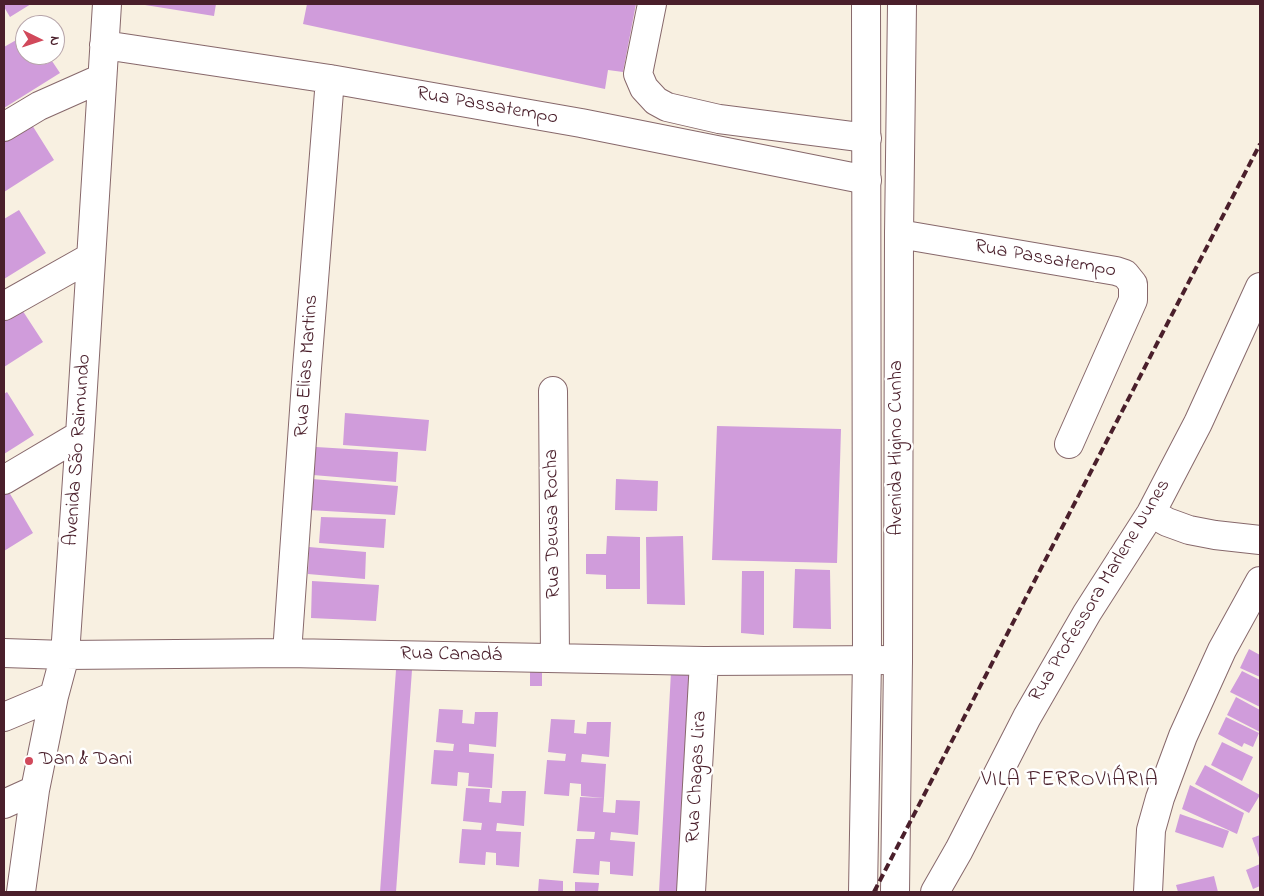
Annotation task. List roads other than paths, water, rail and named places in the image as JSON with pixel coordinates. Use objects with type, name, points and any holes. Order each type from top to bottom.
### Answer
[{"type":"street","name":"Avenida São Raimundo","points":[[16,881],[54,696],[65,655],[107,4]]},
{"type":"street","points":[[652,4],[638,74],[644,88],[656,101],[667,107],[719,119],[867,138]]},
{"type":"street","name":"Avenida Higino Cunha","points":[[863,892],[867,659],[866,4]]},
{"type":"street","name":"Avenida Higino Cunha","points":[[895,892],[902,4]]},
{"type":"street","name":"Rua Passatempo","points":[[104,45],[330,79],[582,123],[867,180]]},
{"type":"street","points":[[4,127],[39,106],[102,78]]},
{"type":"street","name":"Rua Elias Martins","points":[[287,653],[330,79]]},
{"type":"street","points":[[718,150],[720,137],[719,119]]},
{"type":"street","name":"Rua Passatempo","points":[[899,234],[1125,274],[1133,284],[1133,300],[1069,444]]},
{"type":"street","points":[[4,306],[91,257]]},
{"type":"street","name":"Rua Professora Marlene Nunes","points":[[935,892],[959,850],[1027,717],[1087,613],[1151,513],[1198,422],[1260,287]]},
{"type":"street","name":"Rua Deusa Rocha","points":[[553,391],[555,658]]},
{"type":"street","points":[[4,480],[80,435]]},
{"type":"street","points":[[1151,513],[1167,522],[1189,530],[1260,540]]},
{"type":"street","points":[[1148,892],[1152,830],[1160,798],[1184,736],[1222,650],[1260,581]]},
{"type":"street","name":"Rua Canadá","points":[[4,652],[65,655],[287,653],[704,661],[898,660]]},
{"type":"street","name":"Rua Chagas Lira","points":[[691,892],[704,661]]},
{"type":"street","points":[[4,717],[54,696]]},
{"type":"street","points":[[4,804],[35,790]]},
{"type":"railway","points":[[874,892],[1260,144]]},
{"type":"place","name":"Dan & Dani","points":[[29,761]]},
{"type":"district","name":"VILA FERROVIÁRIA","points":[[1070,782]]}]
